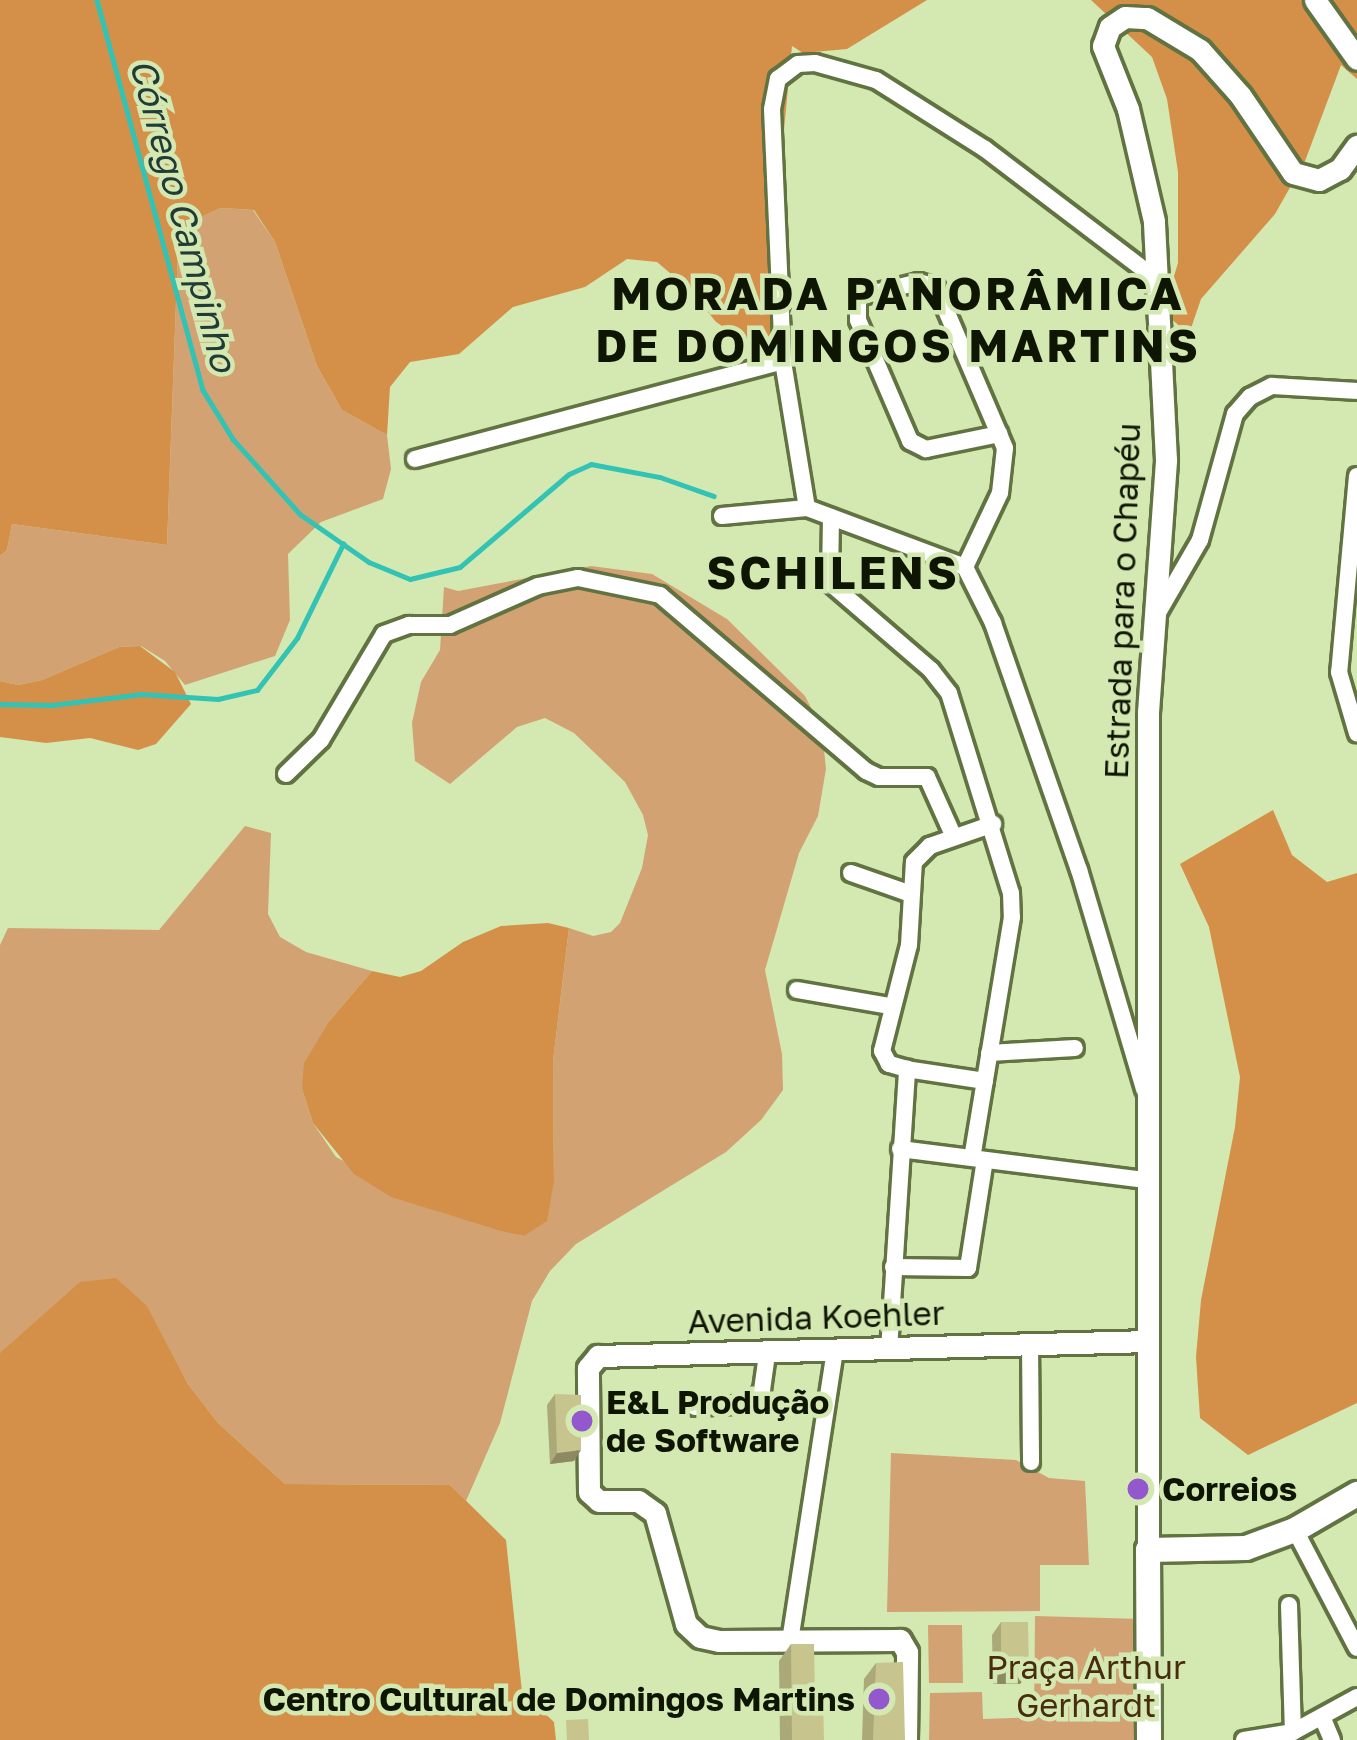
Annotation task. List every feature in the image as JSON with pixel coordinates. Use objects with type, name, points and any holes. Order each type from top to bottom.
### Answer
[{"type":"main road","points":[[1149,1740],[1148,1550],[1223,1551],[1295,1530],[1357,1494]]},
{"type":"street","points":[[1315,0],[1357,59]]},
{"type":"street","name":"Estrada para o Chapéu","points":[[1148,1550],[1144,1090],[1148,712],[1159,611],[1166,460],[1154,221],[1144,166],[1103,46],[1110,27],[1125,17],[1147,18],[1200,50],[1240,94],[1293,172],[1318,180],[1340,170],[1357,146]]},
{"type":"street","points":[[807,508],[783,362],[772,109],[778,79],[797,64],[841,67],[876,80],[985,149],[1155,278]]},
{"type":"street","points":[[965,567],[1006,471],[998,434],[936,287],[919,282],[859,297],[858,320],[910,441],[926,449],[998,434]]},
{"type":"street","points":[[415,459],[783,362]]},
{"type":"street","points":[[1159,611],[1200,540],[1235,414],[1250,397],[1272,386],[1357,391]]},
{"type":"street","points":[[1357,476],[1339,672],[1357,733]]},
{"type":"street","points":[[722,516],[807,508],[965,567],[993,623],[1072,849],[1144,1090]]},
{"type":"street","points":[[831,517],[830,584],[941,680],[993,824],[1012,907],[985,1081],[968,1268],[893,1267]]},
{"type":"street","points":[[286,774],[321,740],[384,634],[409,625],[450,625],[538,586],[578,578],[660,596],[866,771],[879,777],[927,777],[954,836]]},
{"type":"street","points":[[985,1081],[907,1070],[889,1064],[882,1052],[909,945],[917,856],[954,836],[993,824]]},
{"type":"street","points":[[851,873],[911,894]]},
{"type":"street","points":[[797,990],[890,1006]]},
{"type":"street","points":[[989,1053],[1075,1048]]},
{"type":"street","points":[[889,1350],[907,1070]]},
{"type":"street","points":[[899,1149],[1146,1180]]},
{"type":"street","name":"Avenida Koehler","points":[[790,1641],[700,1637],[681,1614],[655,1513],[638,1502],[594,1498],[587,1465],[587,1374],[598,1356],[1148,1341]]},
{"type":"street","points":[[1030,1342],[1031,1462]]},
{"type":"street","points":[[835,1351],[790,1641],[894,1640],[907,1652],[906,1740]]},
{"type":"street","points":[[695,1407],[754,1404],[762,1390],[767,1353]]},
{"type":"street","points":[[1295,1530],[1357,1648]]},
{"type":"street","points":[[1289,1605],[1293,1732]]},
{"type":"street","points":[[1244,1740],[1293,1732],[1323,1720],[1357,1697]]},
{"type":"street","points":[[1323,1720],[1332,1740]]},
{"type":"green space","points":[[221,208],[253,210],[275,242],[317,366],[342,410],[387,435],[391,469],[383,499],[321,522],[288,554],[290,620],[275,656],[185,685],[165,661],[141,646],[119,647],[42,680],[18,685],[0,681],[0,556],[7,550],[12,524],[167,545],[178,248],[190,222]]},
{"type":"green space","points":[[591,566],[652,574],[727,619],[805,696],[822,730],[826,769],[818,816],[799,853],[765,970],[782,1054],[783,1090],[761,1120],[726,1152],[576,1244],[550,1271],[532,1301],[500,1423],[466,1501],[450,1485],[285,1484],[218,1423],[188,1384],[147,1307],[0,1353],[0,945],[8,928],[159,930],[245,826],[271,833],[268,914],[280,937],[306,952],[372,971],[330,1020],[302,1089],[313,1123],[336,1157],[440,1212],[524,1236],[554,1181],[553,1061],[569,928],[593,936],[611,932],[620,923],[642,868],[648,835],[625,782],[574,733],[545,718],[517,727],[450,784],[415,761],[412,723],[421,682],[440,650],[444,587],[458,591]]},
{"type":"green space","points":[[891,1453],[1016,1460],[1049,1478],[1085,1481],[1089,1565],[1040,1565],[1040,1611],[887,1612]]},
{"type":"green space","name":"Praça Arthur Gerhardt","points":[[1035,1616],[1141,1619],[1140,1740],[929,1740],[930,1693],[982,1692],[983,1719],[1034,1717]]},
{"type":"green space","points":[[928,1625],[962,1625],[963,1683],[929,1683]]},
{"type":"shaded area","points":[[0,0],[927,0],[847,49],[803,53],[792,46],[782,151],[789,308],[769,339],[745,341],[716,322],[691,291],[657,262],[627,259],[585,287],[513,307],[459,354],[410,362],[390,387],[387,435],[342,410],[317,366],[275,242],[254,210],[221,208],[190,222],[178,248],[167,545],[12,524],[7,550],[0,556]]},
{"type":"shaded area","points":[[1091,0],[1357,0],[1357,79],[1341,65],[1305,161],[1275,214],[1201,299],[1189,334],[1163,312],[1178,263],[1178,172],[1167,99],[1152,57]]},
{"type":"shaded area","points":[[140,646],[175,672],[191,704],[156,744],[138,750],[90,738],[46,743],[0,737],[0,681],[18,685],[42,680],[119,647]]},
{"type":"shaded area","points":[[1273,810],[1292,855],[1327,882],[1357,873],[1357,1403],[1248,1455],[1200,1418],[1196,1357],[1201,1300],[1235,1127],[1240,1077],[1209,927],[1180,864]]},
{"type":"shaded area","points":[[548,923],[569,928],[553,1061],[554,1181],[547,1221],[524,1236],[501,1231],[391,1197],[354,1174],[313,1123],[302,1089],[304,1063],[330,1020],[372,971],[400,977],[421,971],[463,942],[501,926]]},
{"type":"shaded area","points":[[116,1278],[147,1306],[188,1384],[218,1423],[285,1484],[450,1485],[506,1540],[522,1692],[554,1722],[556,1740],[0,1740],[0,1353],[80,1282]]},
{"type":"building","points":[[555,1394],[581,1395],[581,1450],[557,1453]]},
{"type":"building","points":[[1001,1622],[1028,1622],[1029,1672],[1001,1672]]},
{"type":"building","points":[[791,1644],[814,1644],[815,1703],[823,1703],[824,1740],[792,1740]]},
{"type":"building","points":[[903,1662],[905,1740],[873,1740],[876,1663]]},
{"type":"building","points":[[588,1719],[589,1740],[567,1740],[566,1720]]},
{"type":"waterway","name":"Córrego Campinho","points":[[97,0],[203,390],[233,439],[300,514],[369,562],[410,579],[460,567],[569,474],[591,464],[660,477],[714,496]]},
{"type":"waterway","points":[[0,704],[52,705],[141,694],[218,699],[257,690],[297,638],[343,544]]},
{"type":"place","name":"E&L Produção de Software","points":[[582,1421]]},
{"type":"place","name":"Correios","points":[[1138,1489]]},
{"type":"place","name":"Centro Cultural de Domingos Martins","points":[[879,1699]]},
{"type":"district","name":"MORADA PANORÂMICA DE DOMINGOS MARTINS","points":[[898,320]]},
{"type":"district","name":"SCHILENS","points":[[833,573]]}]
